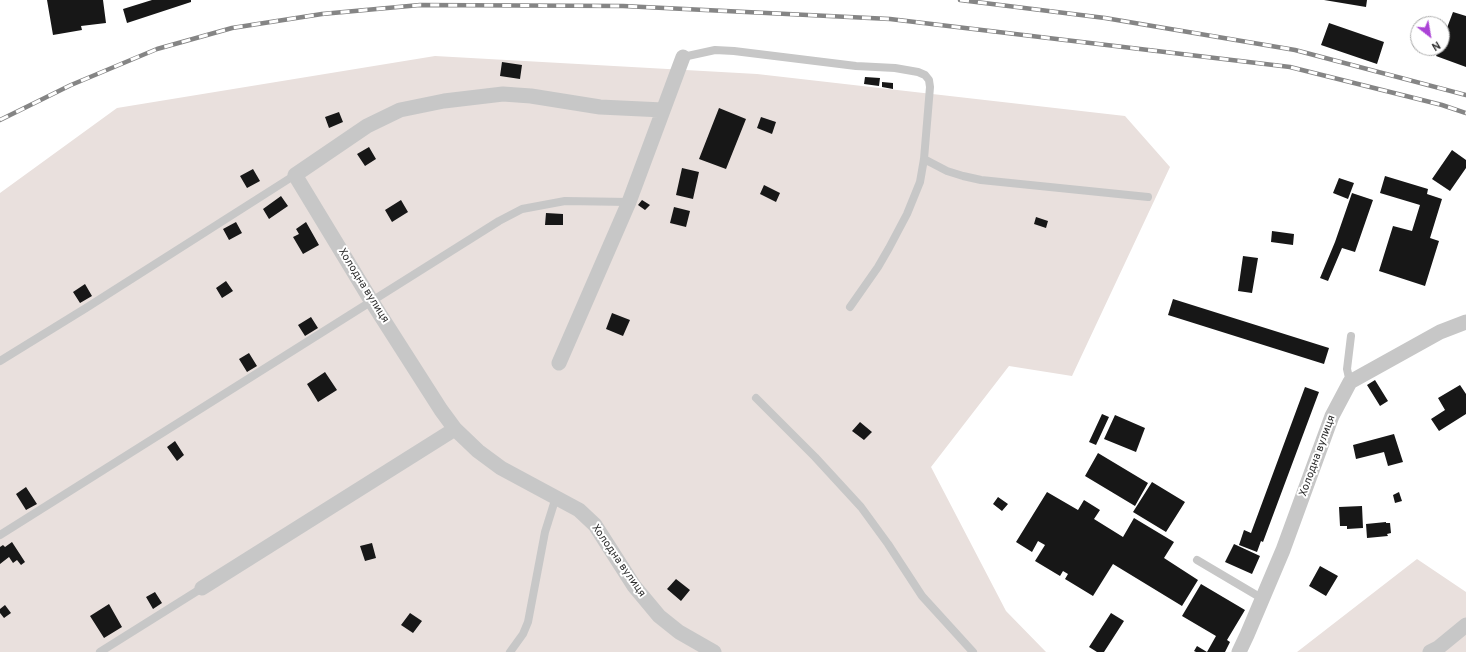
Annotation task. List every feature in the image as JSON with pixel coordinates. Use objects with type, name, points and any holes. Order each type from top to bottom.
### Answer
[{"type":"street","points":[[558,364],[629,202],[683,57]]},
{"type":"street","points":[[295,175],[367,126],[400,110],[444,101],[503,94],[532,96],[600,107],[663,110]]},
{"type":"street","name":"Холодна вулиця","points":[[295,175],[372,302],[441,410],[455,429],[478,451],[501,468],[579,510],[595,525],[634,586],[659,616],[679,632],[714,652]]},
{"type":"street","points":[[1350,382],[1440,332],[1466,322]]},
{"type":"street","name":"Холодна вулиця","points":[[1239,652],[1283,550],[1332,416],[1350,382]]},
{"type":"street","points":[[202,588],[455,429]]},
{"type":"street","points":[[1430,652],[1438,648],[1466,625]]},
{"type":"lane","points":[[683,57],[716,50],[734,51],[856,66],[895,68],[918,72],[925,75],[929,80],[930,87],[924,159],[920,182],[907,214],[878,267],[850,307]]},
{"type":"lane","points":[[924,159],[947,171],[981,180],[1148,197]]},
{"type":"lane","points":[[0,361],[295,175]]},
{"type":"lane","points":[[0,534],[372,302],[483,230],[522,210],[565,200],[629,202]]},
{"type":"lane","points":[[1350,382],[1347,369],[1351,336]]},
{"type":"lane","points":[[756,398],[815,457],[861,508],[888,544],[922,596],[939,617],[973,652]]},
{"type":"lane","points":[[510,652],[523,634],[528,622],[544,532],[556,497]]},
{"type":"lane","points":[[1197,560],[1263,599]]},
{"type":"lane","points":[[100,652],[202,588]]},
{"type":"shaded area","points":[[435,56],[757,74],[1125,116],[1170,167],[1072,376],[1009,366],[931,467],[1006,611],[1046,652],[0,652],[0,193],[117,108]]},
{"type":"shaded area","points":[[1417,559],[1466,592],[1466,652],[1297,652]]},
{"type":"building","points":[[47,0],[103,0],[106,23],[81,26],[82,30],[53,35]]},
{"type":"building","points":[[152,0],[191,0],[191,2],[127,23],[123,9]]},
{"type":"building","points":[[1324,0],[1367,0],[1366,7]]},
{"type":"building","points":[[1453,12],[1466,16],[1466,67],[1436,56],[1450,56],[1450,20]]},
{"type":"building","points":[[1329,23],[1384,42],[1377,64],[1321,45]]},
{"type":"building","points":[[502,62],[522,65],[520,79],[500,76]]},
{"type":"building","points":[[865,77],[880,78],[879,86],[864,84]]},
{"type":"building","points":[[882,82],[893,83],[893,89],[882,87]]},
{"type":"building","points":[[719,108],[746,119],[726,169],[699,159]]},
{"type":"building","points":[[339,112],[343,122],[329,128],[325,117]]},
{"type":"building","points":[[761,117],[776,122],[772,134],[757,128]]},
{"type":"building","points":[[369,147],[376,159],[365,166],[357,154]]},
{"type":"building","points":[[1452,150],[1466,160],[1466,168],[1450,191],[1432,179]]},
{"type":"building","points":[[682,168],[699,172],[693,199],[676,195]]},
{"type":"building","points":[[253,169],[260,181],[247,188],[240,176]]},
{"type":"building","points":[[1385,176],[1428,189],[1427,194],[1442,199],[1430,238],[1439,241],[1425,286],[1379,271],[1393,226],[1412,231],[1420,205],[1380,193]]},
{"type":"building","points":[[1339,178],[1354,183],[1348,199],[1333,193]]},
{"type":"building","points":[[764,185],[780,193],[776,202],[760,194]]},
{"type":"building","points":[[1352,193],[1373,200],[1355,252],[1342,248],[1328,281],[1320,278],[1335,242]]},
{"type":"building","points":[[281,196],[288,206],[269,219],[263,209]]},
{"type":"building","points":[[401,200],[408,212],[392,222],[385,210]]},
{"type":"building","points":[[642,200],[650,205],[645,210],[638,205]]},
{"type":"building","points":[[674,207],[690,211],[686,227],[670,223]]},
{"type":"building","points":[[546,213],[563,214],[563,225],[545,225]]},
{"type":"building","points":[[1036,217],[1048,221],[1046,228],[1034,224]]},
{"type":"building","points":[[236,222],[242,233],[229,240],[223,229]]},
{"type":"building","points":[[306,222],[319,245],[303,254],[293,237],[299,234],[296,229]]},
{"type":"building","points":[[1272,231],[1294,234],[1293,245],[1271,242]]},
{"type":"building","points":[[1243,256],[1258,258],[1252,293],[1238,291]]},
{"type":"building","points":[[226,281],[233,291],[222,298],[216,288]]},
{"type":"building","points":[[85,284],[92,296],[80,303],[73,292]]},
{"type":"building","points":[[1173,299],[1329,348],[1324,364],[1168,315]]},
{"type":"building","points":[[612,313],[630,320],[623,336],[606,329]]},
{"type":"building","points":[[311,317],[318,328],[305,336],[298,325]]},
{"type":"building","points":[[249,353],[257,366],[247,372],[239,359]]},
{"type":"building","points":[[325,372],[337,390],[318,402],[307,384]]},
{"type":"building","points":[[1375,380],[1388,401],[1380,406],[1367,385]]},
{"type":"building","points":[[1460,385],[1466,394],[1466,414],[1439,431],[1431,419],[1445,410],[1438,398]]},
{"type":"building","points":[[1305,387],[1319,392],[1263,542],[1261,541],[1257,552],[1239,545],[1244,530],[1251,533]]},
{"type":"building","points":[[1102,414],[1109,417],[1096,445],[1089,442]]},
{"type":"building","points":[[1115,415],[1145,428],[1136,452],[1104,439]]},
{"type":"building","points":[[860,422],[872,432],[864,440],[852,431]]},
{"type":"building","points":[[1394,434],[1403,462],[1388,466],[1384,452],[1356,459],[1353,445]]},
{"type":"building","points":[[175,441],[184,455],[177,461],[167,447]]},
{"type":"building","points":[[1098,453],[1148,483],[1135,506],[1085,476]]},
{"type":"building","points":[[1152,482],[1185,502],[1166,532],[1133,512]]},
{"type":"building","points":[[26,487],[37,504],[26,510],[16,494]]},
{"type":"building","points":[[1047,492],[1078,510],[1084,500],[1100,510],[1094,519],[1123,537],[1134,518],[1174,542],[1164,558],[1198,580],[1182,606],[1113,564],[1093,596],[1065,579],[1068,574],[1063,571],[1060,576],[1035,561],[1045,545],[1038,541],[1032,552],[1016,542]]},
{"type":"building","points":[[1399,492],[1402,501],[1395,503],[1393,495]]},
{"type":"building","points":[[998,497],[1008,504],[1002,511],[993,504]]},
{"type":"building","points":[[1362,506],[1363,528],[1347,529],[1347,526],[1340,526],[1339,507]]},
{"type":"building","points":[[1390,523],[1391,533],[1387,534],[1388,536],[1367,538],[1366,524]]},
{"type":"building","points":[[12,542],[25,562],[21,565],[17,560],[13,563],[9,557],[0,564],[0,547],[3,545],[5,547]]},
{"type":"building","points":[[372,543],[376,558],[365,561],[360,546]]},
{"type":"building","points":[[1234,544],[1260,556],[1252,574],[1225,562]]},
{"type":"building","points":[[1320,566],[1338,576],[1326,596],[1309,586]]},
{"type":"building","points":[[676,579],[690,590],[681,601],[667,589]]},
{"type":"building","points":[[1201,584],[1245,610],[1227,640],[1230,642],[1225,652],[1207,652],[1216,636],[1182,616]]},
{"type":"building","points":[[155,592],[162,603],[153,609],[146,597]]},
{"type":"building","points":[[109,604],[122,627],[104,638],[90,616]]},
{"type":"building","points":[[5,605],[11,613],[4,618],[0,613],[0,609]]},
{"type":"building","points":[[410,613],[422,621],[413,633],[401,625]]},
{"type":"building","points":[[1111,613],[1124,621],[1104,652],[1097,652],[1089,647]]},
{"type":"building","points":[[1197,646],[1207,652],[1196,652],[1194,651]]},
{"type":"railway","points":[[960,0],[1105,18],[1295,50],[1466,95]]},
{"type":"railway","points":[[0,120],[71,85],[157,49],[232,28],[322,14],[420,5],[623,6],[890,19],[1290,67],[1442,105],[1466,113]]}]
